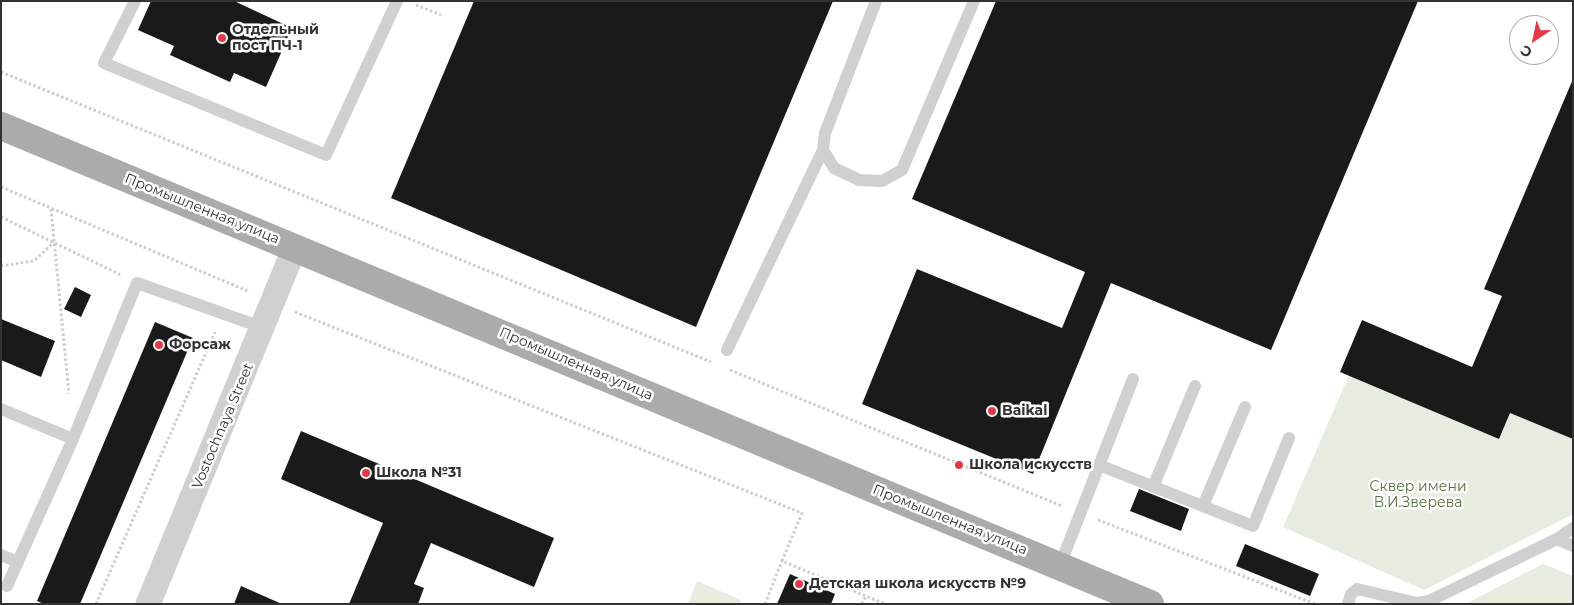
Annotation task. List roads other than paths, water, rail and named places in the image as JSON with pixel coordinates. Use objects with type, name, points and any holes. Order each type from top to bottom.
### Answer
[{"type":"main road","name":"Промышленная улица","points":[[1,126],[296,247],[1150,604]]},
{"type":"street","name":"Vostochnaya Street","points":[[148,604],[296,247]]},
{"type":"lane","points":[[135,1],[104,63],[326,155],[397,1]]},
{"type":"lane","points":[[727,350],[824,150],[825,133],[876,1]]},
{"type":"lane","points":[[824,150],[834,168],[859,180],[882,181],[902,170],[974,1]]},
{"type":"lane","points":[[7,586],[73,439],[137,283],[264,328]]},
{"type":"lane","points":[[1060,565],[1133,379]]},
{"type":"lane","points":[[1153,486],[1195,386]]},
{"type":"lane","points":[[1203,506],[1245,407]]},
{"type":"lane","points":[[1,409],[73,439]]},
{"type":"lane","points":[[1099,465],[1253,526],[1289,438]]},
{"type":"lane","points":[[1348,604],[1351,594],[1357,589],[1417,603],[1429,601],[1557,539],[1573,528]]},
{"type":"lane","points":[[1557,539],[1573,546]]},
{"type":"lane","points":[[1,555],[18,562]]},
{"type":"place","name":"Отдельный пост ПЧ-1","points":[[222,38]]},
{"type":"place","name":"Форсаж","points":[[159,345]]},
{"type":"place","name":"Baikal","points":[[992,411]]},
{"type":"place","name":"Школа искусств","points":[[959,465]]},
{"type":"place","name":"Школа №31","points":[[366,473]]},
{"type":"place","name":"Детская школа искусств №9","points":[[799,584]]},
{"type":"park label","name":"Сквер имени В.И.Зверева","points":[[1418,496]]}]
